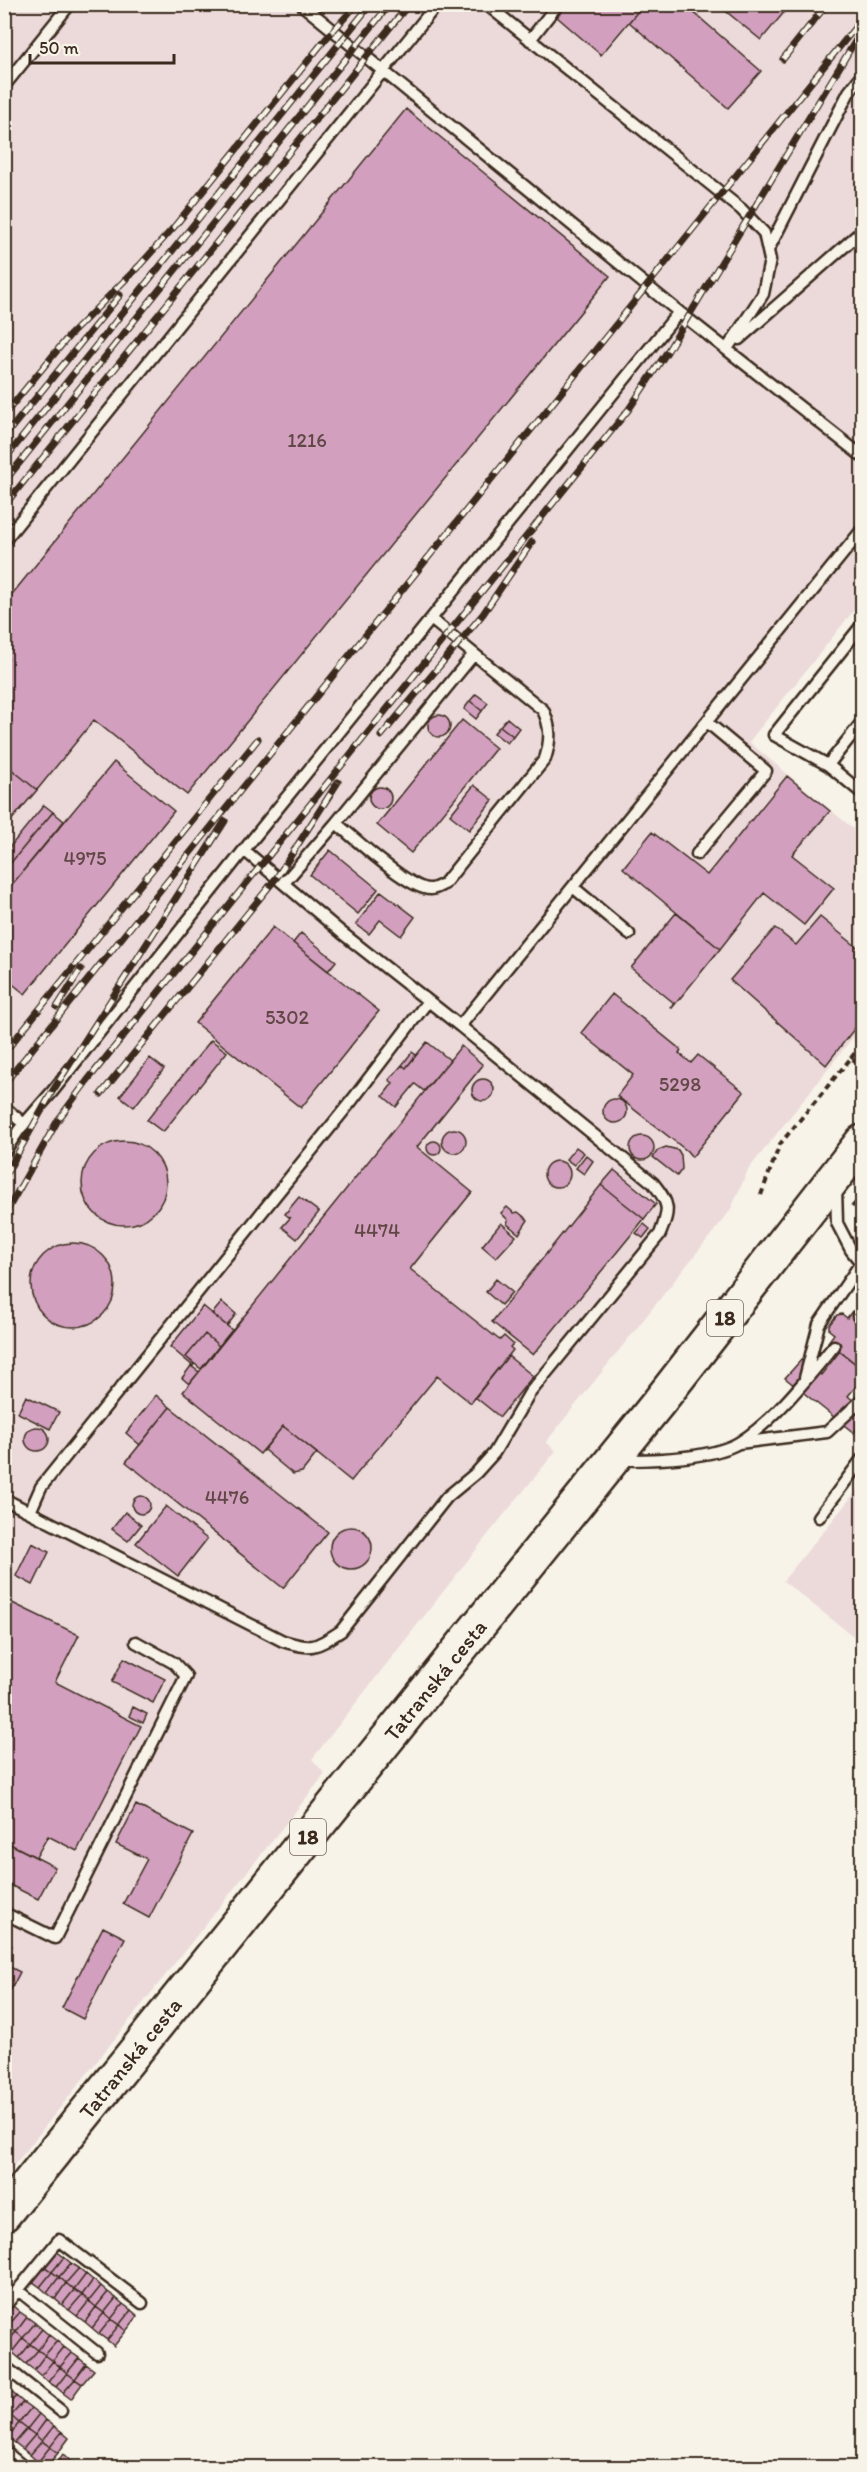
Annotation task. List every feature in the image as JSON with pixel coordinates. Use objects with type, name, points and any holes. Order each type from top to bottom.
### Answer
[{"type":"main road","name":"Tatranská cesta","points":[[4,2214],[612,1460],[862,1142]]},
{"type":"lane","points":[[4,86],[70,4]]},
{"type":"lane","points":[[301,4],[679,312],[862,456]]},
{"type":"lane","points":[[4,541],[437,4]]},
{"type":"lane","points":[[486,4],[741,209],[764,233],[770,260],[763,294],[727,349]]},
{"type":"lane","points":[[530,40],[558,4]]},
{"type":"lane","points":[[768,250],[849,92],[862,75]]},
{"type":"lane","points":[[727,349],[862,231]]},
{"type":"lane","points":[[4,1152],[244,850],[679,312]]},
{"type":"lane","points":[[460,1026],[862,530]]},
{"type":"lane","points":[[336,823],[402,877],[417,886],[431,890],[444,884],[545,759],[550,743],[550,724],[543,710],[431,620]]},
{"type":"lane","points":[[862,624],[774,735],[828,765],[862,793]]},
{"type":"lane","points":[[284,883],[474,654]]},
{"type":"lane","points":[[697,854],[766,771],[707,722]]},
{"type":"lane","points":[[828,765],[862,722]]},
{"type":"lane","points":[[4,1499],[283,1641],[306,1648],[324,1642],[341,1631],[447,1497],[476,1473],[494,1454],[529,1394],[660,1234],[669,1213],[665,1198],[654,1183],[342,933],[244,850]]},
{"type":"lane","points":[[573,887],[629,934]]},
{"type":"lane","points":[[30,1512],[41,1487],[353,1099],[428,1001]]},
{"type":"lane","points":[[4,1107],[24,1124]]},
{"type":"lane","points":[[804,1381],[819,1324],[862,1263],[851,1250],[837,1223],[836,1176]]},
{"type":"lane","points":[[739,1443],[771,1416],[834,1346]]},
{"type":"lane","points":[[612,1460],[656,1460],[699,1455],[739,1443],[827,1432],[862,1400]]},
{"type":"lane","points":[[819,1517],[862,1459]]},
{"type":"lane","points":[[4,1913],[55,1938],[186,1676],[174,1663],[136,1642]]},
{"type":"lane","points":[[4,2307],[58,2241],[142,2303]]},
{"type":"lane","points":[[18,2290],[97,2354]]},
{"type":"lane","points":[[4,2366],[61,2411]]},
{"type":"lane","points":[[4,2451],[25,2468]]},
{"type":"path","points":[[760,1195],[780,1144],[862,1043]]},
{"type":"path","points":[[851,1058],[862,1066]]},
{"type":"shaded area","points":[[5,5],[862,5],[862,600],[749,742],[862,836],[862,1026],[748,1170],[730,1211],[546,1442],[556,1451],[312,1759],[325,1774],[5,2177]]},
{"type":"shaded area","points":[[862,1484],[862,1643],[783,1581]]},
{"type":"building","points":[[568,4],[644,4],[601,55],[557,17]]},
{"type":"building","points":[[644,4],[684,4],[761,71],[728,108],[629,22]]},
{"type":"building","points":[[717,4],[791,4],[761,40]]},
{"type":"building","points":[[406,109],[610,276],[187,795],[94,720],[37,790],[4,763],[4,663],[8,659],[4,657],[4,604]]},
{"type":"building","points":[[476,694],[488,703],[482,711],[470,701]]},
{"type":"building","points":[[470,701],[482,711],[476,719],[464,709]]},
{"type":"building","points":[[439,715],[447,718],[450,726],[447,734],[439,737],[431,734],[428,726],[431,718]]},
{"type":"building","points":[[507,718],[519,728],[513,736],[500,726]]},
{"type":"building","points":[[462,720],[496,748],[411,853],[377,825]]},
{"type":"building","points":[[500,726],[513,736],[507,743],[494,733]]},
{"type":"building","points":[[114,762],[174,811],[25,994],[4,977],[4,894]]},
{"type":"building","points":[[4,763],[37,790],[4,829]]},
{"type":"building","points":[[787,776],[830,811],[792,855],[834,888],[804,925],[764,893],[720,949],[623,868],[652,832],[707,875]]},
{"type":"building","points":[[474,785],[493,800],[469,830],[450,815]]},
{"type":"building","points":[[380,787],[390,794],[391,798],[384,808],[380,809],[370,802],[369,798],[376,788]]},
{"type":"building","points":[[44,805],[53,812],[4,871],[4,844],[9,848]]},
{"type":"building","points":[[53,812],[64,821],[4,894],[4,871]]},
{"type":"building","points":[[330,850],[378,889],[358,914],[310,875]]},
{"type":"building","points":[[381,891],[415,917],[401,936],[380,920],[369,934],[356,924]]},
{"type":"building","points":[[676,913],[720,949],[672,1008],[670,1007],[674,1003],[631,968]]},
{"type":"building","points":[[820,917],[862,951],[862,1019],[826,1065],[730,980],[775,928],[796,945]]},
{"type":"building","points":[[273,927],[379,1011],[301,1108],[195,1023]]},
{"type":"building","points":[[301,933],[336,961],[328,971],[293,943]]},
{"type":"building","points":[[612,994],[681,1050],[679,1053],[691,1063],[698,1055],[744,1092],[692,1157],[617,1096],[633,1075],[581,1033]]},
{"type":"building","points":[[211,1040],[227,1052],[163,1132],[147,1120]]},
{"type":"building","points":[[427,1042],[450,1060],[424,1091],[415,1084],[396,1107],[383,1096],[393,1083],[389,1080],[402,1065],[406,1068]]},
{"type":"building","points":[[461,1046],[483,1065],[417,1147],[472,1192],[410,1269],[497,1338],[500,1340],[504,1336],[513,1344],[510,1347],[513,1350],[471,1403],[437,1376],[351,1481],[283,1426],[260,1454],[183,1392]]},
{"type":"building","points":[[412,1052],[416,1055],[406,1068],[402,1065]]},
{"type":"building","points":[[150,1058],[164,1069],[134,1107],[120,1096]]},
{"type":"building","points":[[483,1079],[491,1082],[494,1090],[491,1098],[483,1101],[475,1098],[472,1090],[475,1082]]},
{"type":"building","points":[[615,1099],[624,1102],[627,1111],[624,1120],[615,1123],[606,1120],[603,1111],[606,1102]]},
{"type":"building","points":[[454,1129],[462,1133],[466,1141],[462,1149],[454,1153],[446,1149],[442,1141],[446,1133]]},
{"type":"building","points":[[642,1136],[647,1137],[653,1143],[653,1153],[647,1159],[642,1160],[637,1159],[631,1153],[630,1148],[631,1143],[637,1137]]},
{"type":"building","points":[[116,1141],[132,1141],[148,1148],[159,1159],[166,1175],[163,1199],[154,1213],[132,1225],[116,1225],[100,1218],[89,1207],[82,1191],[82,1175],[89,1159],[100,1148]]},
{"type":"building","points":[[431,1141],[437,1141],[441,1148],[437,1155],[431,1155],[427,1151],[427,1145]]},
{"type":"building","points":[[576,1147],[584,1153],[574,1165],[566,1159]]},
{"type":"building","points":[[666,1147],[678,1150],[681,1155],[682,1169],[677,1176],[653,1157],[658,1150]]},
{"type":"building","points":[[586,1155],[593,1161],[584,1174],[576,1168]]},
{"type":"building","points":[[557,1161],[566,1165],[570,1174],[566,1183],[557,1187],[548,1183],[544,1174],[548,1165]]},
{"type":"building","points":[[614,1170],[656,1204],[644,1219],[601,1185]]},
{"type":"building","points":[[601,1185],[644,1219],[533,1355],[492,1322]]},
{"type":"building","points":[[299,1197],[319,1212],[297,1239],[282,1227],[290,1218],[285,1214]]},
{"type":"building","points":[[507,1207],[528,1220],[519,1234],[507,1224],[508,1220],[501,1213]]},
{"type":"building","points":[[501,1223],[516,1236],[496,1258],[482,1246]]},
{"type":"building","points":[[644,1224],[650,1229],[643,1238],[636,1233]]},
{"type":"building","points":[[65,1243],[81,1243],[97,1250],[108,1261],[115,1277],[112,1301],[103,1315],[81,1327],[65,1327],[49,1320],[38,1309],[31,1293],[31,1277],[38,1261],[49,1250]]},
{"type":"building","points":[[496,1279],[512,1292],[501,1305],[486,1292]]},
{"type":"building","points":[[222,1302],[236,1314],[227,1326],[212,1314]]},
{"type":"building","points":[[203,1306],[232,1330],[219,1346],[205,1334],[186,1357],[194,1364],[193,1366],[170,1347]]},
{"type":"building","points":[[852,1311],[862,1319],[862,1369],[828,1342],[834,1334],[829,1330],[829,1325],[837,1315],[842,1314],[847,1318]]},
{"type":"building","points":[[205,1334],[219,1346],[201,1369],[186,1357]]},
{"type":"building","points":[[840,1351],[862,1369],[862,1379],[848,1396],[862,1408],[862,1422],[854,1433],[785,1378],[802,1359],[821,1375]]},
{"type":"building","points":[[508,1356],[533,1376],[500,1417],[475,1397]]},
{"type":"building","points":[[191,1366],[199,1372],[189,1384],[182,1378]]},
{"type":"building","points":[[156,1395],[170,1407],[140,1445],[126,1433]]},
{"type":"building","points":[[26,1396],[59,1412],[50,1429],[18,1413]]},
{"type":"building","points":[[170,1407],[328,1532],[283,1588],[126,1462]]},
{"type":"building","points":[[4,1409],[9,1415],[9,1422],[4,1427]]},
{"type":"building","points":[[283,1426],[317,1453],[302,1472],[293,1474],[264,1450]]},
{"type":"building","points":[[37,1427],[45,1431],[49,1439],[45,1447],[37,1451],[29,1447],[25,1439],[29,1431]]},
{"type":"building","points":[[141,1496],[147,1499],[150,1505],[147,1511],[141,1514],[135,1511],[132,1505],[135,1499]]},
{"type":"building","points":[[166,1506],[207,1539],[178,1576],[136,1543]]},
{"type":"building","points":[[125,1512],[141,1525],[128,1541],[112,1529]]},
{"type":"building","points":[[351,1527],[366,1533],[372,1548],[366,1563],[351,1569],[336,1563],[330,1548],[336,1533]]},
{"type":"building","points":[[32,1543],[49,1552],[33,1585],[16,1576]]},
{"type":"building","points":[[4,1599],[79,1635],[55,1682],[141,1726],[77,1851],[48,1836],[36,1857],[4,1841]]},
{"type":"building","points":[[124,1658],[165,1679],[153,1703],[112,1682]]},
{"type":"building","points":[[133,1707],[147,1714],[143,1723],[129,1716]]},
{"type":"building","points":[[136,1805],[193,1834],[149,1918],[123,1904],[147,1859],[116,1844]]},
{"type":"building","points":[[4,1841],[55,1867],[38,1899],[4,1882]]},
{"type":"building","points":[[103,1927],[125,1938],[83,2019],[62,2008]]},
{"type":"building","points":[[4,1942],[12,1946],[4,1960]]},
{"type":"building","points":[[4,1964],[20,1972],[4,2003]]},
{"type":"building","points":[[56,2251],[64,2257],[52,2272],[44,2266]]},
{"type":"building","points":[[64,2257],[71,2263],[59,2277],[52,2272]]},
{"type":"building","points":[[71,2263],[79,2268],[66,2283],[59,2277]]},
{"type":"building","points":[[44,2266],[52,2272],[40,2287],[32,2281]]},
{"type":"building","points":[[79,2268],[86,2274],[74,2290],[66,2283]]},
{"type":"building","points":[[52,2272],[59,2277],[47,2293],[40,2287]]},
{"type":"building","points":[[86,2274],[93,2280],[82,2295],[74,2290]]},
{"type":"building","points":[[59,2277],[66,2283],[55,2299],[47,2293]]},
{"type":"building","points":[[93,2280],[101,2286],[89,2301],[82,2295]]},
{"type":"building","points":[[66,2283],[74,2290],[62,2305],[55,2299]]},
{"type":"building","points":[[101,2286],[108,2292],[96,2307],[89,2301]]},
{"type":"building","points":[[74,2290],[82,2295],[69,2310],[62,2305]]},
{"type":"building","points":[[108,2292],[116,2298],[104,2313],[96,2307]]},
{"type":"building","points":[[82,2295],[89,2301],[77,2316],[69,2310]]},
{"type":"building","points":[[116,2298],[123,2304],[111,2319],[104,2313]]},
{"type":"building","points":[[89,2301],[96,2307],[85,2322],[77,2316]]},
{"type":"building","points":[[123,2304],[131,2310],[119,2325],[111,2319]]},
{"type":"building","points":[[13,2306],[20,2312],[8,2326],[4,2323],[4,2316]]},
{"type":"building","points":[[96,2307],[104,2313],[92,2328],[85,2322]]},
{"type":"building","points":[[131,2310],[138,2316],[126,2331],[119,2325]]},
{"type":"building","points":[[20,2312],[27,2317],[16,2332],[8,2326]]},
{"type":"building","points":[[104,2313],[111,2319],[99,2334],[92,2328]]},
{"type":"building","points":[[27,2317],[35,2323],[23,2338],[16,2332]]},
{"type":"building","points":[[111,2319],[119,2325],[107,2340],[99,2334]]},
{"type":"building","points":[[35,2323],[42,2329],[30,2344],[23,2338]]},
{"type":"building","points":[[119,2325],[126,2331],[114,2346],[107,2340]]},
{"type":"building","points":[[8,2326],[16,2332],[4,2346],[4,2331]]},
{"type":"building","points":[[42,2329],[49,2335],[38,2350],[30,2344]]},
{"type":"building","points":[[16,2332],[23,2338],[12,2352],[4,2346]]},
{"type":"building","points":[[49,2335],[57,2341],[45,2355],[38,2350]]},
{"type":"building","points":[[23,2338],[30,2344],[19,2358],[12,2352]]},
{"type":"building","points":[[57,2341],[64,2347],[53,2361],[45,2355]]},
{"type":"building","points":[[30,2344],[38,2350],[26,2364],[19,2358]]},
{"type":"building","points":[[64,2347],[72,2353],[60,2367],[53,2361]]},
{"type":"building","points":[[38,2350],[45,2355],[34,2370],[26,2364]]},
{"type":"building","points":[[72,2353],[79,2358],[67,2373],[60,2367]]},
{"type":"building","points":[[45,2355],[53,2361],[41,2376],[34,2370]]},
{"type":"building","points":[[79,2358],[86,2364],[75,2379],[67,2373]]},
{"type":"building","points":[[53,2361],[60,2367],[48,2382],[41,2376]]},
{"type":"building","points":[[86,2364],[94,2370],[82,2384],[75,2379]]},
{"type":"building","points":[[60,2367],[67,2373],[56,2387],[48,2382]]},
{"type":"building","points":[[67,2373],[75,2379],[63,2393],[56,2387]]},
{"type":"building","points":[[75,2379],[82,2384],[71,2399],[63,2393]]},
{"type":"building","points":[[8,2389],[16,2396],[4,2410],[4,2394]]},
{"type":"building","points":[[16,2396],[23,2402],[11,2416],[4,2410]]},
{"type":"building","points":[[23,2402],[31,2408],[19,2423],[11,2416]]},
{"type":"building","points":[[31,2408],[39,2414],[27,2429],[19,2423]]},
{"type":"building","points":[[39,2414],[46,2420],[35,2435],[27,2429]]},
{"type":"building","points":[[11,2416],[19,2423],[8,2437],[4,2435],[4,2425]]},
{"type":"building","points":[[46,2420],[54,2426],[42,2441],[35,2435]]},
{"type":"building","points":[[19,2423],[27,2429],[15,2443],[8,2437]]},
{"type":"building","points":[[54,2426],[62,2432],[50,2447],[42,2441]]},
{"type":"building","points":[[27,2429],[35,2435],[23,2449],[15,2443]]},
{"type":"building","points":[[62,2432],[69,2438],[58,2453],[50,2447]]},
{"type":"building","points":[[35,2435],[42,2441],[30,2455],[23,2449]]},
{"type":"building","points":[[42,2441],[50,2447],[38,2462],[30,2455]]},
{"type":"building","points":[[50,2447],[58,2453],[46,2467],[38,2462]]},
{"type":"building","points":[[63,2454],[71,2461],[66,2468],[53,2468]]},
{"type":"railway","points":[[4,415],[69,336],[140,265],[174,227],[324,41],[357,4]]},
{"type":"railway","points":[[4,460],[371,4]]},
{"type":"railway","points":[[4,482],[390,4]]},
{"type":"railway","points":[[4,506],[409,4]]},
{"type":"railway","points":[[783,59],[827,4]]},
{"type":"railway","points":[[4,1084],[862,19]]},
{"type":"railway","points":[[4,1216],[58,1120],[87,1081],[629,409],[667,352],[862,30]]},
{"type":"railway","points":[[4,437],[120,295]]},
{"type":"railway","points":[[381,736],[483,614],[532,542]]},
{"type":"railway","points":[[4,1053],[258,739]]},
{"type":"railway","points":[[101,1094],[277,877],[338,782]]},
{"type":"railway","points":[[4,1178],[52,1092],[225,821]]},
{"type":"railway","points":[[57,1007],[81,969]]}]
